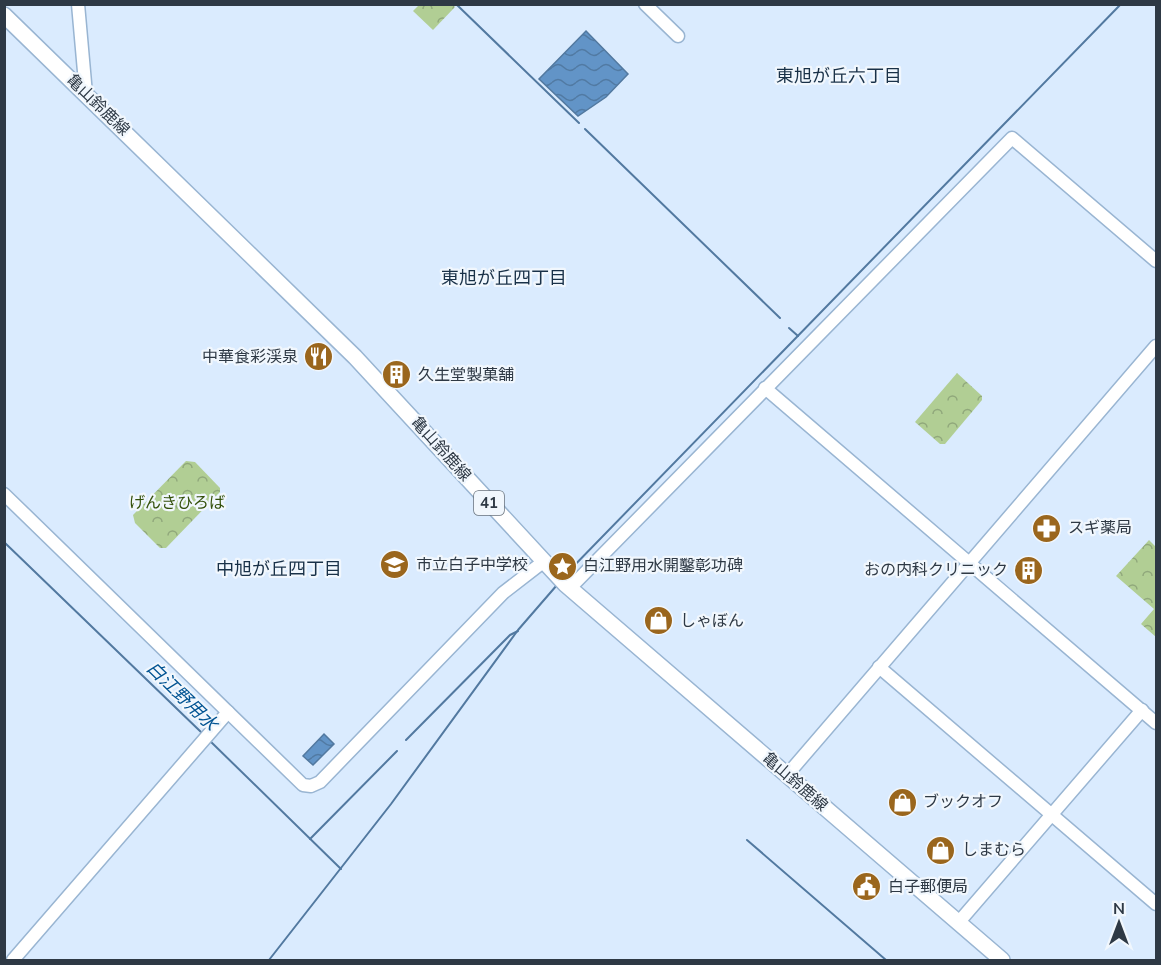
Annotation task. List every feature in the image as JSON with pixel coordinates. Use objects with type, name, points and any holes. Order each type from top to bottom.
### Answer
[{"type":"main road","name":"亀山鈴鹿線","points":[[4,15],[369,371],[543,562],[570,588],[1002,960]]},
{"type":"street","points":[[78,4],[86,94]]},
{"type":"street","points":[[645,4],[678,36]]},
{"type":"street","points":[[570,588],[1012,138],[1156,261]]},
{"type":"street","points":[[787,775],[1156,346]]},
{"type":"street","points":[[765,388],[1156,723]]},
{"type":"street","points":[[4,494],[303,784],[316,784],[503,593],[543,562]]},
{"type":"street","points":[[879,667],[1156,904]]},
{"type":"street","points":[[958,923],[1142,710]]},
{"type":"street","points":[[13,960],[228,712]]},
{"type":"green space","points":[[420,4],[453,5],[455,7],[433,30],[413,11]]},
{"type":"green space","points":[[957,373],[982,396],[982,400],[945,444],[940,444],[915,422]]},
{"type":"green space","name":"げんきひろば","points":[[186,461],[195,462],[220,488],[220,492],[166,548],[160,548],[135,523],[133,515]]},
{"type":"green space","points":[[1149,540],[1156,547],[1156,637],[1141,624],[1154,609],[1116,576]]},
{"type":"water","points":[[586,31],[628,74],[606,97],[578,116],[539,79]]},
{"type":"water","points":[[324,734],[334,744],[313,765],[303,756]]},
{"type":"waterway","points":[[456,4],[579,123]]},
{"type":"waterway","points":[[566,574],[1121,4]]},
{"type":"waterway","points":[[585,129],[780,318]]},
{"type":"waterway","points":[[789,328],[798,336]]},
{"type":"waterway","name":"白江野用水","points":[[4,542],[202,733]]},
{"type":"waterway","points":[[269,960],[391,804],[518,630],[557,585]]},
{"type":"waterway","points":[[406,740],[510,635],[518,631]]},
{"type":"waterway","name":"白江野用水","points":[[208,739],[341,869]]},
{"type":"waterway","points":[[310,839],[397,751]]},
{"type":"waterway","points":[[747,840],[886,960]]},
{"type":"place","name":"中華食彩渓泉","points":[[319,357]]},
{"type":"place","name":"久生堂製菓舗","points":[[397,375]]},
{"type":"place","name":"スギ薬局","points":[[1047,528]]},
{"type":"place","name":"市立白子中学校","points":[[395,565]]},
{"type":"place","name":"白江野用水開鑿彰功碑","points":[[562,566]]},
{"type":"place","name":"おの内科クリニック","points":[[1029,570]]},
{"type":"place","name":"しゃぼん","points":[[659,621]]},
{"type":"place","name":"ブックオフ","points":[[902,802]]},
{"type":"place","name":"しまむら","points":[[941,850]]},
{"type":"place","name":"白子郵便局","points":[[867,887]]},
{"type":"district","name":"東旭が丘六丁目","points":[[839,76]]},
{"type":"district","name":"東旭が丘四丁目","points":[[504,278]]},
{"type":"district","name":"中旭が丘四丁目","points":[[279,569]]}]
